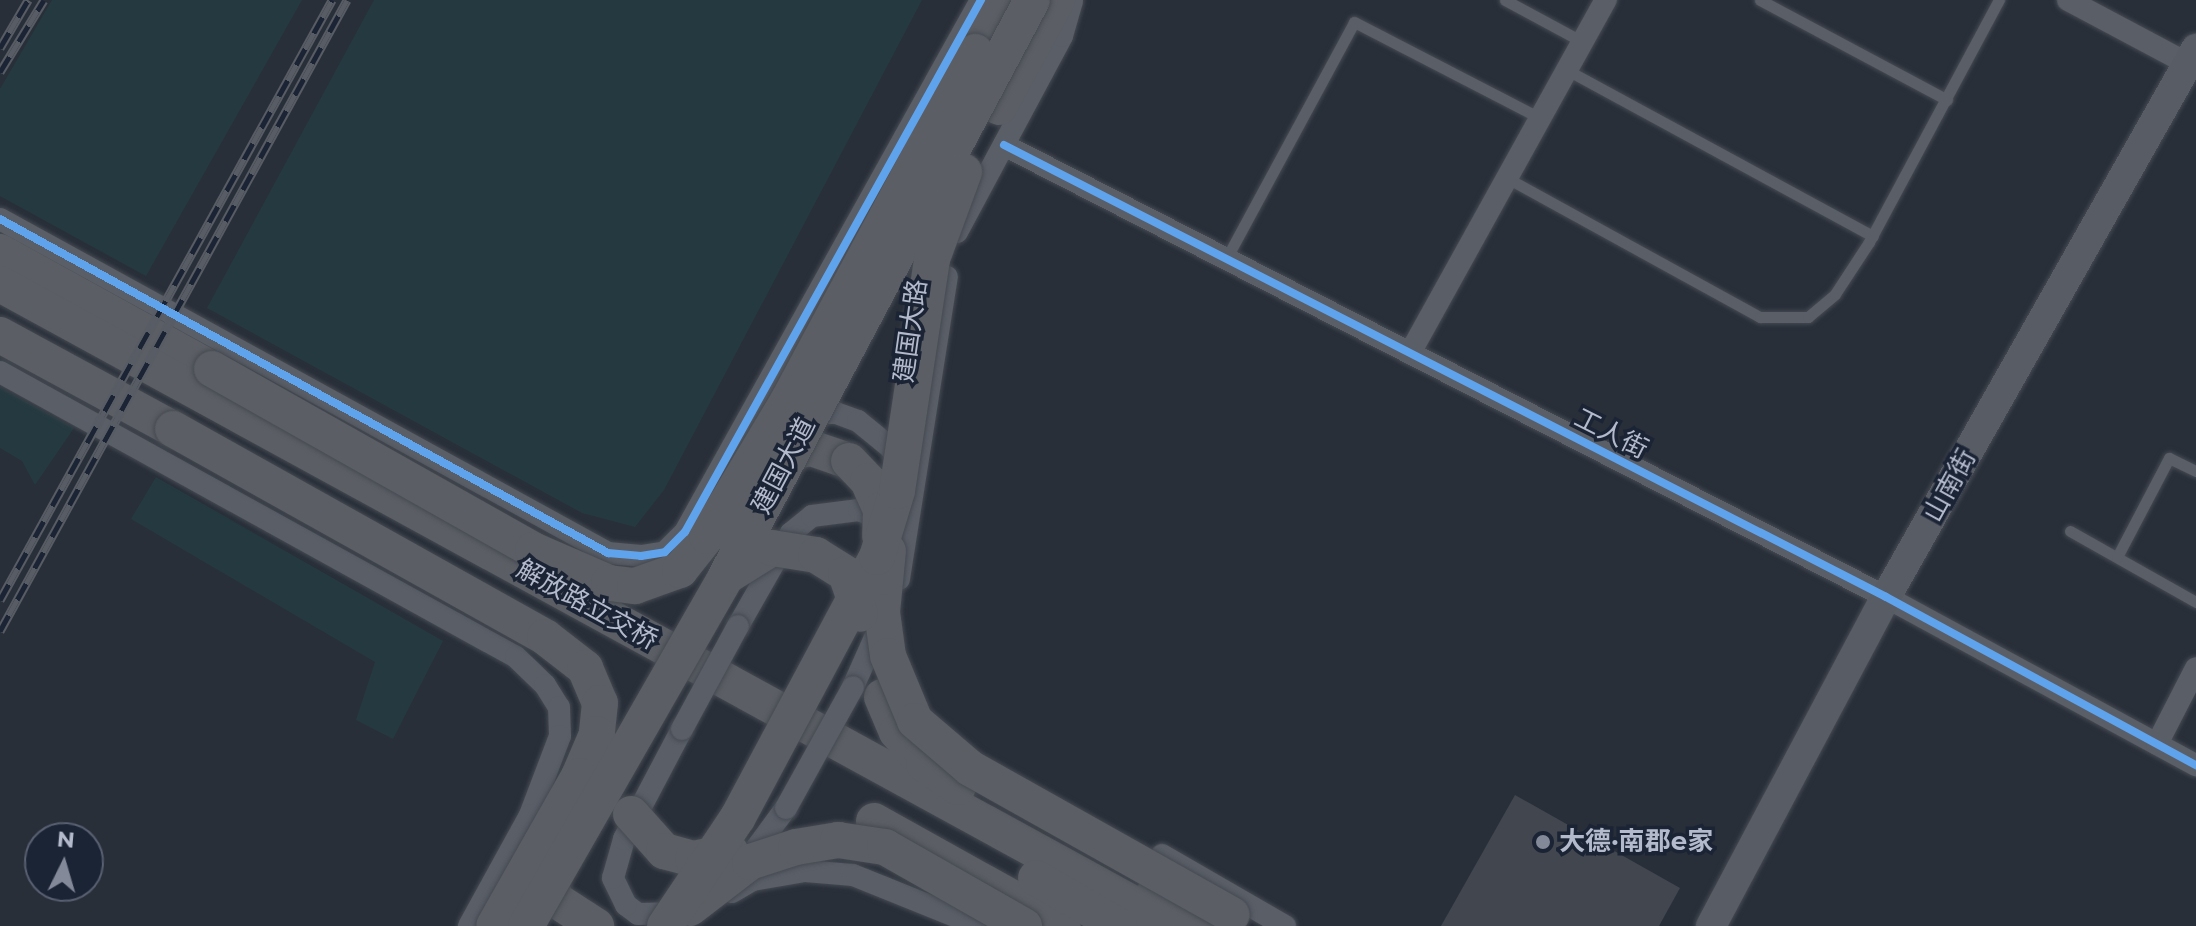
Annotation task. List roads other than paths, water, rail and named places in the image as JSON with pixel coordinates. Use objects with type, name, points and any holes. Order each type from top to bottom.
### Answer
[{"type":"highway","points":[[0,252],[533,550],[609,583],[635,586],[680,570],[707,536],[743,452],[975,52],[1002,0]]},
{"type":"highway","name":"建国大道","points":[[526,926],[725,578],[1032,0]]},
{"type":"highway","points":[[1057,0],[954,191],[932,259],[906,495],[882,612],[888,656],[915,721],[970,768],[1258,923]]},
{"type":"highway","name":"解放路立交桥","points":[[0,284],[1174,926]]},
{"type":"highway","name":"解放路立交桥","points":[[0,303],[1119,926]]},
{"type":"highway","points":[[0,335],[545,637],[585,668],[600,703],[597,734],[544,838],[494,926]]},
{"type":"highway","points":[[743,452],[811,448],[849,461],[868,481],[881,510],[891,556]]},
{"type":"highway","points":[[669,923],[738,817],[891,556],[906,495]]},
{"type":"highway","points":[[725,578],[772,548],[794,549],[832,563],[853,585],[889,716],[924,764],[1258,923]]},
{"type":"highway","points":[[633,736],[623,774],[631,814],[664,851],[707,857],[807,820],[874,821],[1063,926]]},
{"type":"highway","points":[[544,838],[541,863],[556,900],[596,926]]},
{"type":"highway","points":[[669,923],[750,862],[796,847],[838,840],[885,847],[1024,926]]},
{"type":"main road","name":"山南街","points":[[1711,926],[1886,597],[2193,60]]},
{"type":"street","points":[[0,219],[608,553],[665,552],[685,532],[743,452],[981,0]]},
{"type":"street","name":"建国大路","points":[[906,495],[953,240],[1062,36],[1072,0]]},
{"type":"street","points":[[1410,353],[1606,0]]},
{"type":"street","points":[[2068,0],[2193,60]]},
{"type":"street","name":"工人街","points":[[1004,145],[1886,597],[2196,765]]},
{"type":"street","points":[[0,372],[516,657],[545,685],[559,707],[560,736],[530,815],[469,926]]},
{"type":"street","points":[[743,452],[797,413],[836,413],[858,421],[891,448],[906,495]]},
{"type":"street","points":[[891,601],[853,687],[786,808],[716,902],[671,914],[638,914],[626,905],[613,878],[624,839],[791,533],[812,516],[859,510],[883,517],[899,539],[891,556],[894,644],[915,699],[943,729],[982,758],[1258,923]]},
{"type":"street","points":[[2157,744],[2196,668]]},
{"type":"street","points":[[669,923],[716,902],[753,880],[805,871],[853,875],[980,926]]},
{"type":"street","points":[[498,872],[496,889],[510,926]]},
{"type":"lane","points":[[1505,0],[1583,42]]},
{"type":"lane","points":[[1760,0],[1947,100]]},
{"type":"lane","points":[[1507,178],[1760,317],[1777,321],[1808,317],[1822,308],[1873,236],[1999,0]]},
{"type":"lane","points":[[1226,259],[1354,22],[1540,118]]},
{"type":"lane","points":[[1567,70],[1873,236]]},
{"type":"lane","points":[[2117,557],[2169,458],[2196,471]]},
{"type":"lane","points":[[2070,531],[2196,602]]},
{"type":"railway","points":[[0,48],[28,0]]},
{"type":"railway","points":[[0,72],[44,0]]},
{"type":"railway","points":[[0,600],[332,0]]},
{"type":"railway","points":[[0,631],[347,0]]},
{"type":"place","name":"大德·南郡e家","points":[[1543,842]]}]
